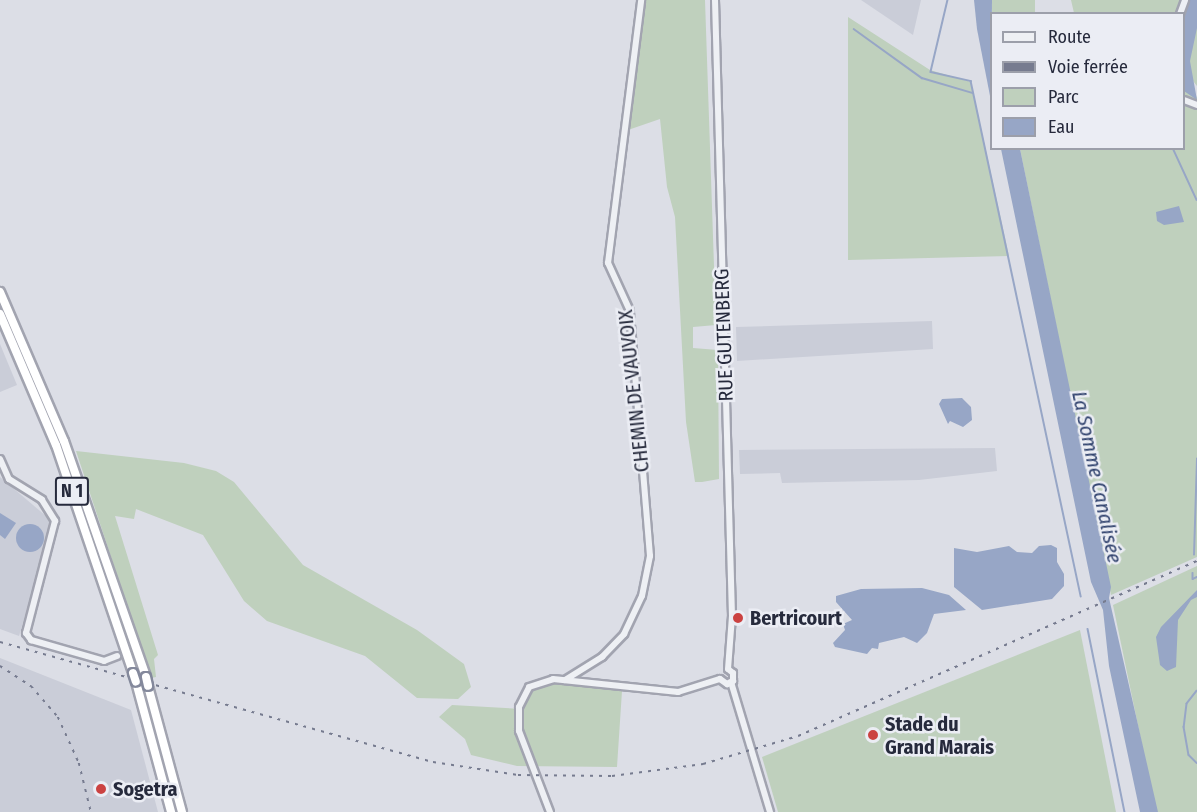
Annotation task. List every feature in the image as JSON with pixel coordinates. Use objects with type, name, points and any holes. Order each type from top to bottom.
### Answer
[{"type":"highway","name":"N 1","points":[[0,292],[64,441],[147,681],[182,812]]},
{"type":"highway","name":"N 1","points":[[0,314],[56,445],[135,678],[171,812]]},
{"type":"street","name":"CHEMIN DE VAUVOIX","points":[[565,680],[602,657],[624,634],[642,596],[650,556],[630,311],[608,263],[641,0]]},
{"type":"street","name":"RUE GUTENBERG","points":[[715,0],[732,616],[728,669],[734,673],[731,682]]},
{"type":"street","points":[[0,459],[9,480],[42,500],[55,521],[26,633],[31,640],[104,661],[117,656]]},
{"type":"street","points":[[720,679],[721,672],[728,669]]},
{"type":"street","points":[[550,812],[521,742],[519,706],[525,693],[534,683],[565,680],[678,692],[720,679],[731,682],[770,812]]},
{"type":"shaded area","points":[[861,0],[921,0],[913,35]]},
{"type":"shaded area","points":[[932,321],[933,349],[737,361],[736,327]]},
{"type":"shaded area","points":[[0,344],[17,385],[0,392]]},
{"type":"shaded area","points":[[995,448],[997,471],[919,480],[782,483],[780,473],[740,474],[739,450]]},
{"type":"shaded area","points":[[0,477],[53,522],[19,636],[0,629]]},
{"type":"shaded area","points":[[0,658],[131,710],[158,812],[0,812]]},
{"type":"green space","points":[[643,0],[705,0],[716,325],[693,327],[693,348],[718,350],[719,479],[702,482],[695,482],[686,422],[675,217],[667,187],[660,119],[628,130]]},
{"type":"green space","points":[[992,0],[1035,0],[1035,12],[992,12]]},
{"type":"green space","points":[[1071,0],[1190,0],[1185,21],[1185,12],[1074,12]]},
{"type":"green space","points":[[1197,0],[1197,86],[1189,76],[1186,51]]},
{"type":"green space","points":[[848,17],[930,70],[971,82],[1009,256],[848,260]]},
{"type":"green space","points":[[1185,87],[1197,97],[1197,557],[1111,595],[1020,150],[1185,150]]},
{"type":"green space","points":[[76,451],[184,463],[216,471],[234,482],[303,565],[417,630],[464,664],[471,687],[458,699],[417,698],[365,656],[267,621],[244,601],[203,535],[136,509],[134,519],[115,516],[158,655],[154,659],[156,677],[151,678]]},
{"type":"green space","points":[[1197,566],[1197,812],[1156,812],[1113,605]]},
{"type":"green space","points":[[1080,630],[1116,812],[778,812],[762,757]]},
{"type":"green space","points":[[560,681],[622,691],[617,767],[517,766],[471,755],[465,739],[439,717],[452,705],[523,709],[530,692],[544,682]]},
{"type":"water","points":[[974,0],[992,0],[990,96],[977,29]]},
{"type":"water","points":[[1189,0],[1197,0],[1197,28],[1190,61],[1197,100],[1185,92],[1185,12]]},
{"type":"water","points":[[1001,150],[1020,150],[1111,587],[1109,598],[1158,812],[1140,812],[1109,666],[1103,610],[1091,582]]},
{"type":"water","points":[[1179,206],[1184,222],[1164,225],[1157,221],[1156,212]]},
{"type":"water","points":[[962,398],[971,407],[972,420],[963,427],[950,421],[948,424],[939,404],[942,399]]},
{"type":"water","points":[[0,513],[16,523],[5,539],[0,535]]},
{"type":"water","points":[[30,524],[40,528],[44,538],[40,548],[30,552],[20,548],[16,538],[20,528]]},
{"type":"water","points":[[1051,545],[1057,548],[1057,562],[1064,574],[1064,586],[1052,599],[982,610],[954,587],[954,548],[977,552],[1009,546],[1017,552],[1032,553],[1039,546]]},
{"type":"water","points":[[922,588],[949,595],[966,610],[934,614],[927,633],[917,643],[904,637],[879,643],[878,649],[872,648],[867,654],[835,647],[833,643],[845,630],[843,624],[852,620],[836,602],[836,596],[861,589]]},
{"type":"water","points":[[1197,590],[1197,597],[1191,600],[1178,620],[1176,667],[1167,671],[1160,665],[1156,637],[1161,627]]},
{"type":"waterway","points":[[948,0],[931,72],[971,81],[1081,596]]},
{"type":"waterway","points":[[854,29],[922,78],[973,93]]},
{"type":"waterway","points":[[1174,150],[1197,200]]},
{"type":"waterway","points":[[1194,555],[1197,459]]},
{"type":"waterway","points":[[1193,573],[1193,579],[1197,577]]},
{"type":"waterway","points":[[1088,629],[1125,812]]},
{"type":"waterway","points":[[1197,691],[1187,704],[1184,727],[1189,755],[1197,763]]},
{"type":"railway","points":[[0,642],[433,762],[518,775],[612,776],[703,764],[798,736],[1197,561]]},
{"type":"railway","points":[[0,666],[31,686],[58,717],[79,763],[91,812]]},
{"type":"place","name":"Bertricourt","points":[[738,618]]},
{"type":"place","name":"Stade du Grand Marais","points":[[873,735]]},
{"type":"place","name":"Sogetra","points":[[101,789]]},
{"type":"water label","name":"La Somme Canalisée","points":[[1097,477]]}]
